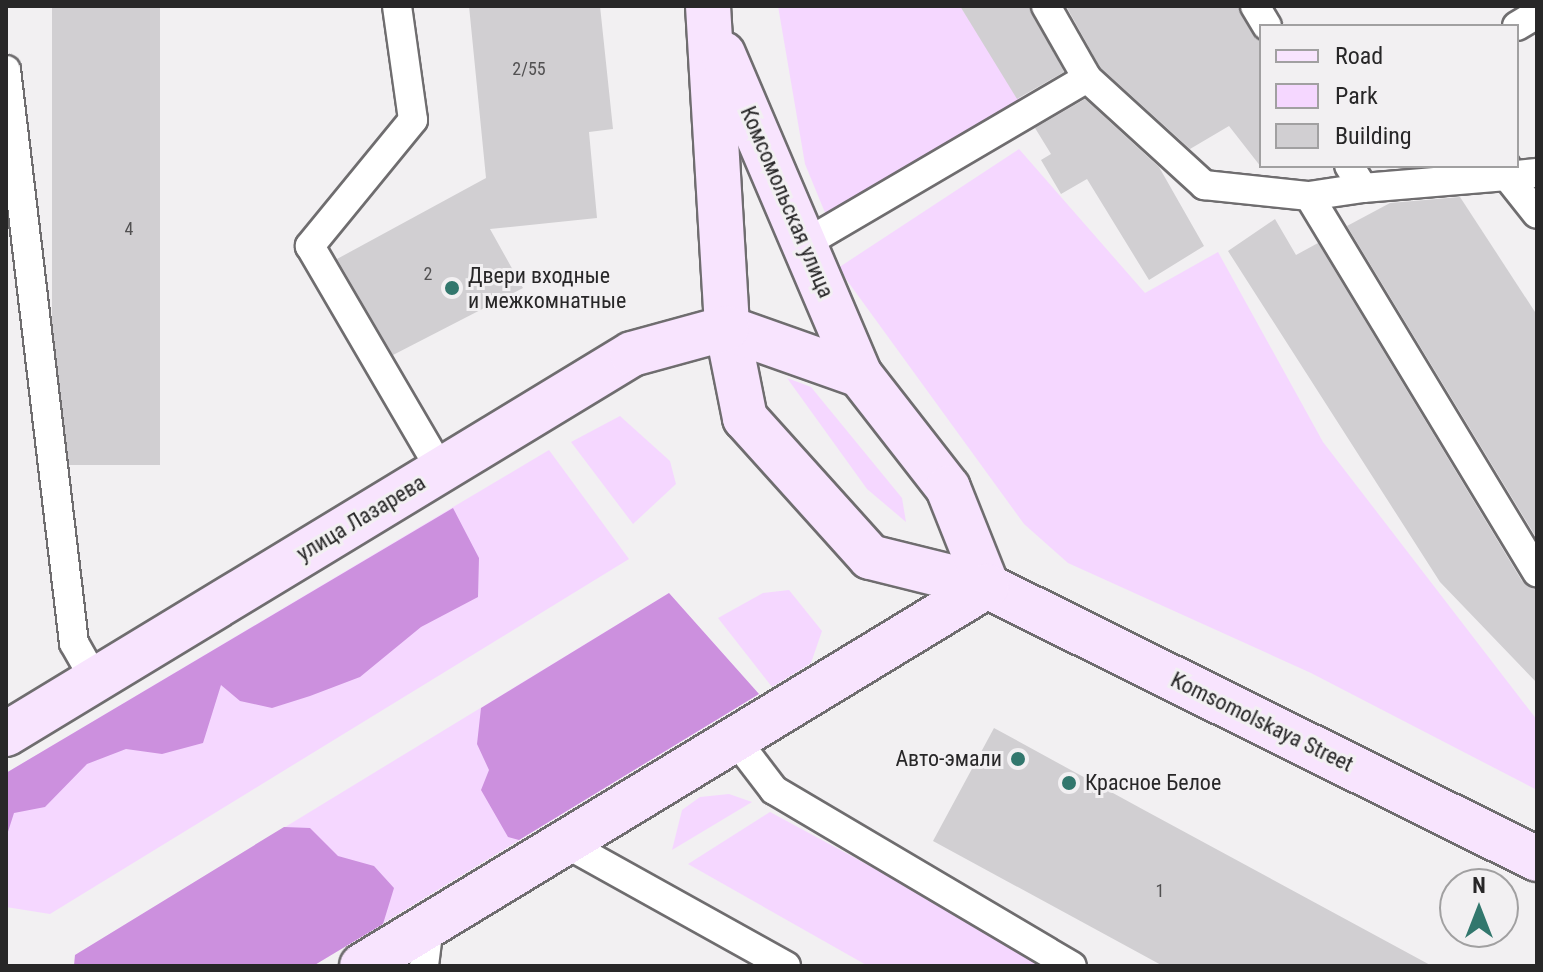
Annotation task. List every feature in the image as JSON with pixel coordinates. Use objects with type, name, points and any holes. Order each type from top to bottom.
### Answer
[{"type":"main road","name":"Комсомольская улица","points":[[710,18],[860,375],[948,488],[987,586]]},
{"type":"main road","name":"Комсомольская улица","points":[[710,18],[727,328],[745,418],[870,557],[987,586]]},
{"type":"main road","name":"улица Лазарева","points":[[6,734],[632,354],[727,328]]},
{"type":"main road","points":[[727,328],[860,375]]},
{"type":"main road","points":[[362,966],[426,946],[565,843],[987,586]]},
{"type":"main road","name":"Komsomolskaya Street","points":[[987,586],[1537,859]]},
{"type":"lane","points":[[397,6],[413,120],[310,246],[441,470]]},
{"type":"lane","points":[[1046,6],[1087,78],[1204,185],[1309,196],[1356,177],[1507,171],[1537,173]]},
{"type":"lane","points":[[1255,6],[1266,24]]},
{"type":"lane","points":[[1519,25],[1537,14]]},
{"type":"lane","points":[[6,70],[74,643],[95,680]]},
{"type":"lane","points":[[806,243],[1087,78]]},
{"type":"lane","points":[[1507,171],[1537,214]]},
{"type":"lane","points":[[1309,196],[1537,572]]},
{"type":"lane","points":[[735,739],[774,790],[1072,966]]},
{"type":"lane","points":[[565,843],[786,966]]},
{"type":"green space","points":[[778,6],[960,6],[1023,103],[828,220],[805,164]]},
{"type":"green space","points":[[1019,149],[1145,293],[1218,252],[1323,442],[1537,720],[1537,790],[1311,673],[1068,563],[1024,524],[838,268]]},
{"type":"green space","points":[[787,378],[811,387],[902,498],[906,522],[867,489]]},
{"type":"green space","points":[[620,416],[670,461],[676,484],[633,524],[571,442]]},
{"type":"green space","points":[[549,450],[629,559],[50,914],[6,907],[6,773]]},
{"type":"green space","points":[[789,590],[822,631],[811,663],[772,687],[718,618],[763,593]]},
{"type":"green space","points":[[669,593],[759,694],[313,966],[74,966],[75,955]]},
{"type":"green space","points":[[729,794],[752,802],[672,850],[682,810],[700,797]]},
{"type":"green space","points":[[770,812],[1055,966],[868,966],[688,864]]},
{"type":"shaded area","points":[[453,508],[479,558],[478,597],[421,627],[360,677],[310,696],[272,708],[240,701],[221,685],[203,743],[162,754],[126,749],[87,764],[45,807],[14,813],[6,838],[6,773]]},
{"type":"shaded area","points":[[669,593],[759,694],[519,840],[508,837],[481,790],[489,770],[477,744],[481,708]]},
{"type":"shaded area","points":[[284,827],[310,828],[338,856],[374,866],[394,888],[383,924],[313,966],[74,966],[75,955]]},
{"type":"building","points":[[52,6],[160,6],[160,465],[52,465]]},
{"type":"building","points":[[469,6],[600,6],[613,129],[589,132],[597,218],[490,229],[523,288],[393,355],[337,259],[486,178]]},
{"type":"building","points":[[960,6],[1029,6],[1064,72],[1017,99]]},
{"type":"building","points":[[1066,6],[1238,6],[1259,39],[1259,164],[1229,126],[1190,149],[1100,67]]},
{"type":"building","points":[[1085,99],[1159,167],[1204,246],[1149,280],[1087,179],[1061,194],[1041,160],[1051,154],[1035,128]]},
{"type":"building","points":[[1460,197],[1537,315],[1537,539],[1347,226],[1390,203]]},
{"type":"building","points":[[1275,219],[1296,255],[1318,243],[1522,581],[1537,589],[1537,683],[1440,582],[1228,251]]},
{"type":"building","points":[[994,728],[1432,966],[1163,966],[933,841]]},
{"type":"place","name":"Двери входные и межкомнатные","points":[[452,288]]},
{"type":"place","name":"Авто-эмали","points":[[1018,759]]},
{"type":"place","name":"Красное Белое","points":[[1069,783]]}]
